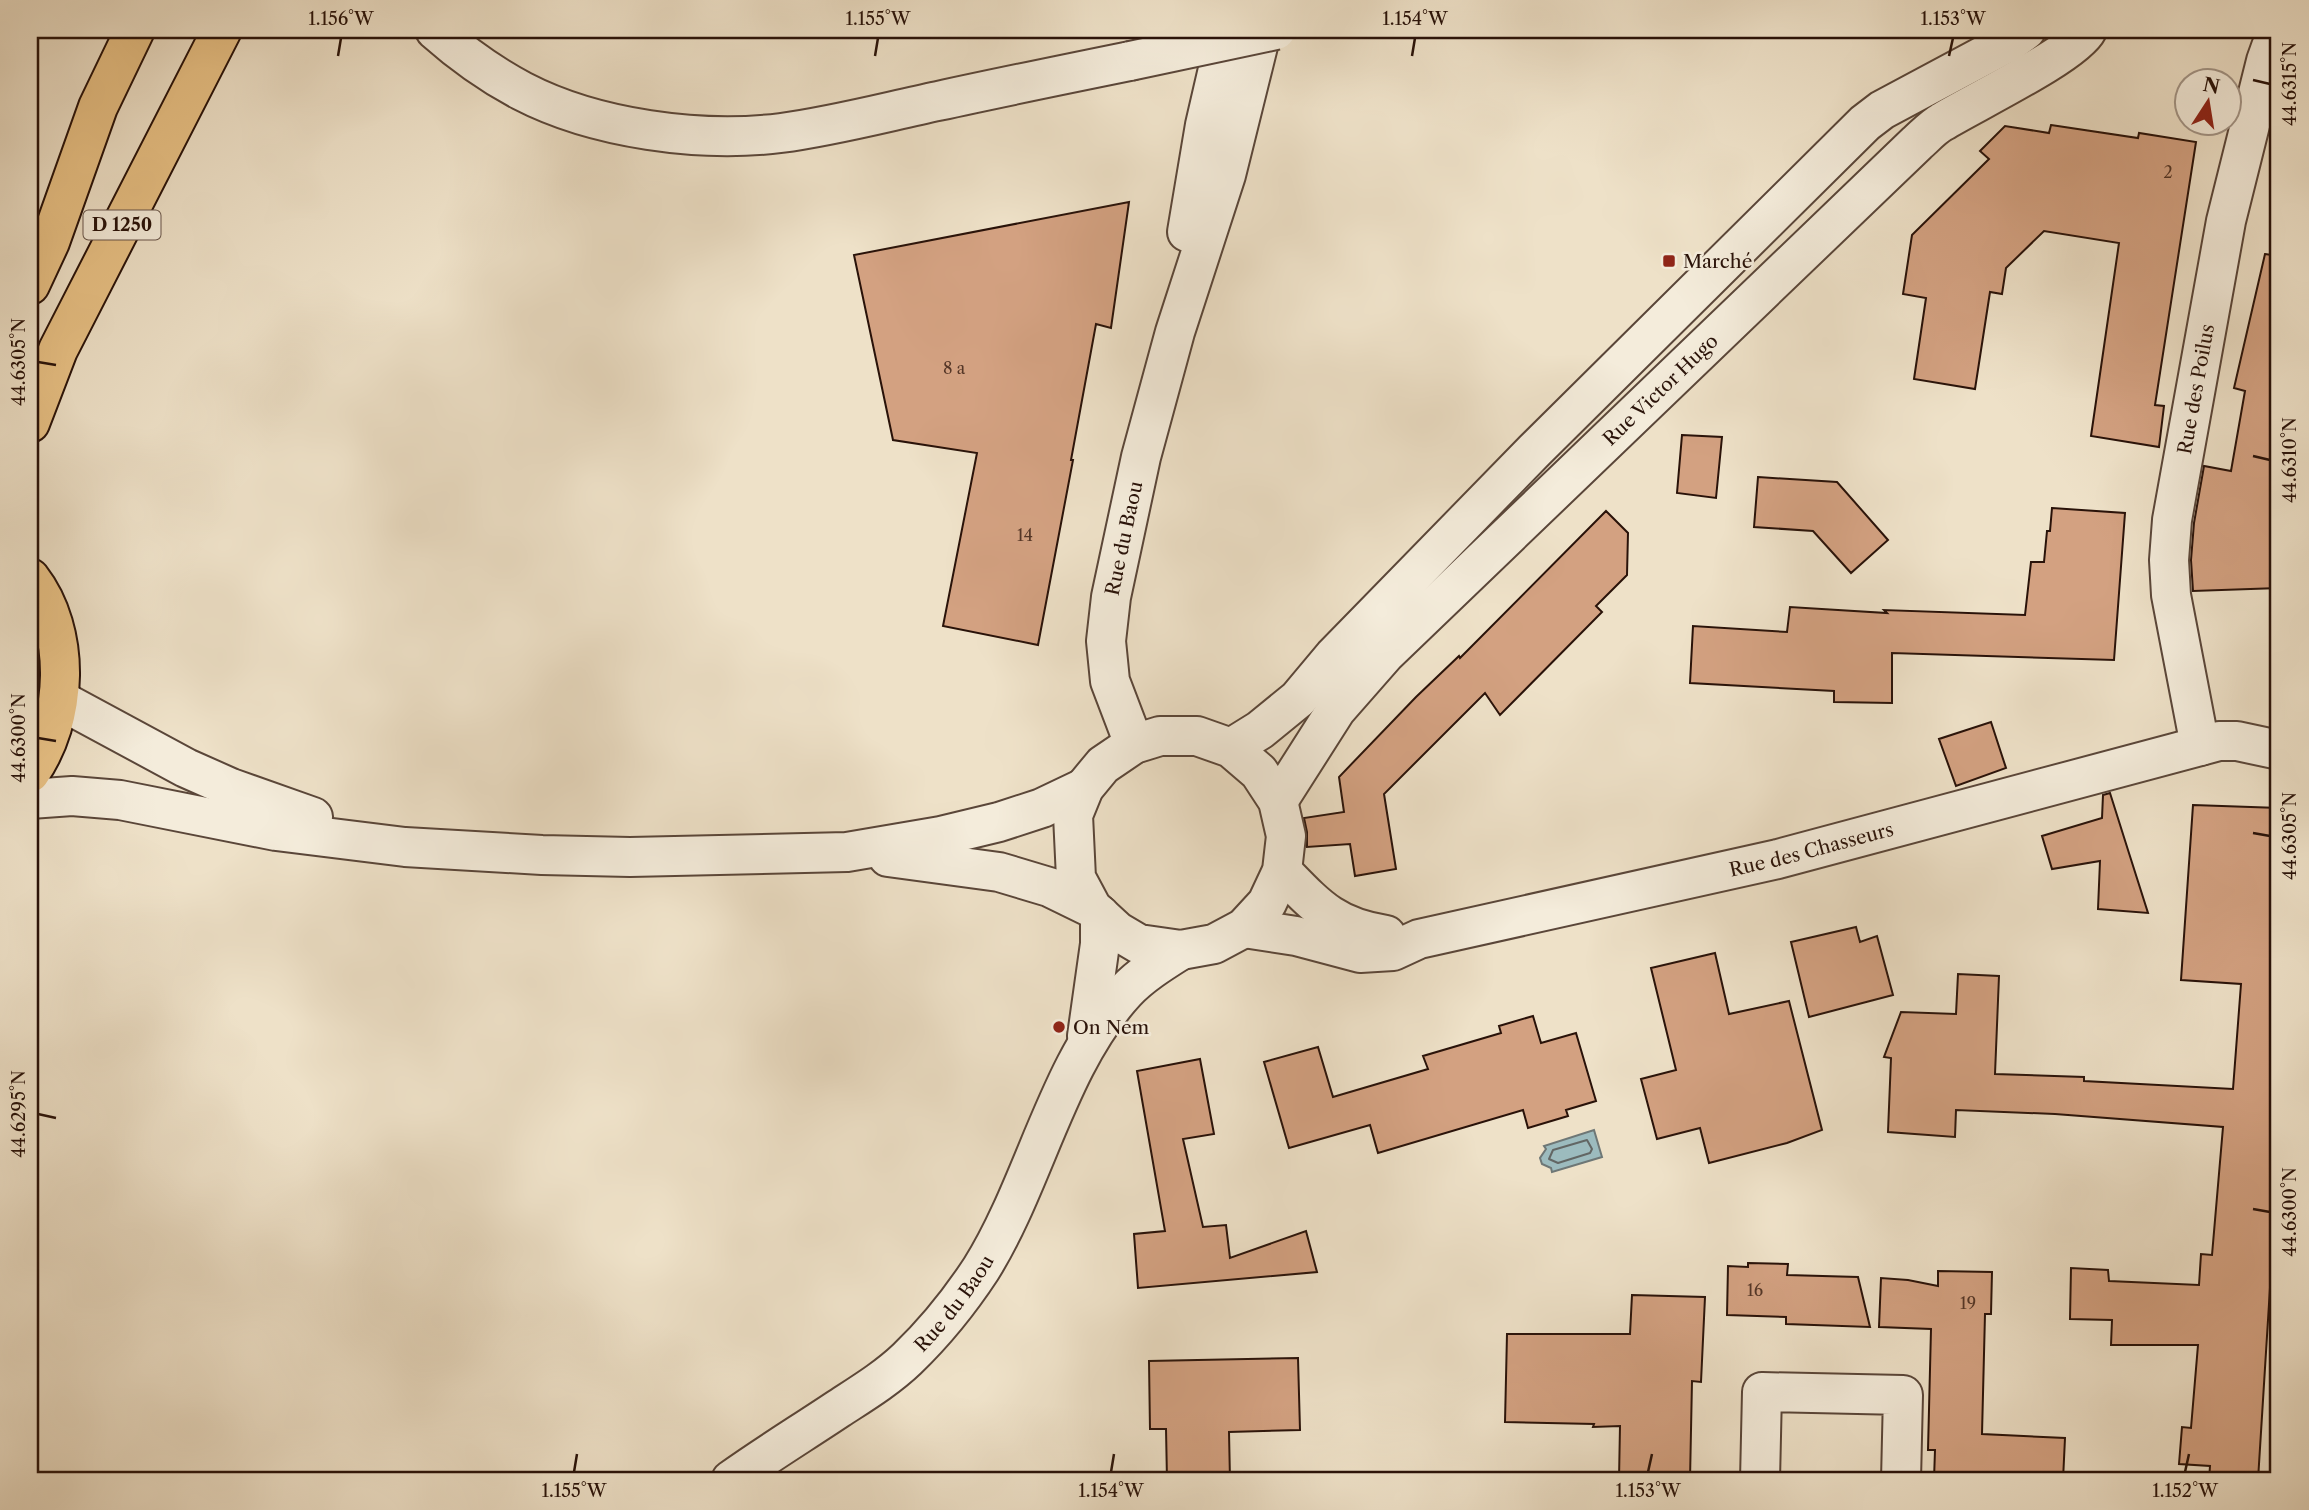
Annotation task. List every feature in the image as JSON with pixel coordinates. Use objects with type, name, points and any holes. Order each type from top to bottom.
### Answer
[{"type":"main road","name":"D 1250","points":[[30,285],[50,242],[98,107],[135,30]]},
{"type":"main road","name":"D 1250","points":[[30,423],[58,350],[222,30]]},
{"type":"main road","points":[[30,578],[40,591],[59,644],[60,700],[43,755],[30,773]]},
{"type":"street","points":[[435,30],[486,70],[523,92],[567,110],[681,135],[727,137],[781,133],[847,121],[1276,30]]},
{"type":"street","name":"Rue du Baou","points":[[1175,332],[1187,234],[1201,152],[1227,30]]},
{"type":"street","name":"Rue du Baou","points":[[1134,744],[1110,681],[1106,640],[1111,597],[1141,457],[1175,332],[1226,175],[1262,30]]},
{"type":"street","points":[[1231,748],[1260,730],[1298,699],[1355,633],[1534,451],[1865,123],[1882,110],[2011,41],[2026,30]]},
{"type":"street","name":"Rue Victor Hugo","points":[[1278,801],[1336,710],[1386,653],[1917,143],[1939,123],[2054,58],[2083,37],[2087,30]]},
{"type":"street","name":"Rue des Poilus","points":[[2200,746],[2171,595],[2169,560],[2172,520],[2226,221],[2266,61],[2271,47],[2279,38]]},
{"type":"street","points":[[60,700],[186,768],[231,789],[405,847]]},
{"type":"street","points":[[1160,736],[1197,736],[1231,748],[1259,772],[1278,801],[1286,836],[1282,871],[1267,903],[1244,928],[1214,944],[1181,950],[1139,944],[1117,931],[1096,911],[1076,878],[1073,815],[1084,788],[1103,765],[1134,744],[1160,736]]},
{"type":"street","name":"Rue des Chasseurs","points":[[1244,928],[1296,936],[1360,953],[1393,951],[1419,939],[1777,859],[2220,741],[2237,741],[2279,750]]},
{"type":"street","points":[[30,799],[72,796],[120,800],[276,831],[405,847],[630,857],[847,852],[941,836],[999,822],[1042,808],[1084,788]]},
{"type":"street","points":[[847,852],[999,872],[1049,887],[1096,911]]},
{"type":"street","name":"Rue des Chasseurs","points":[[1282,871],[1315,905],[1349,927],[1419,939]]},
{"type":"street","name":"Rue du Baou","points":[[1085,1048],[1101,944],[1096,911]]},
{"type":"street","name":"Rue du Baou","points":[[732,1480],[878,1383],[906,1359],[943,1320],[980,1269],[1012,1212],[1085,1048],[1097,1027],[1127,990],[1149,971],[1181,950]]},
{"type":"street","points":[[1760,1480],[1762,1392],[1903,1395],[1901,1480]]},
{"type":"water","points":[[1594,1130],[1602,1157],[1552,1172],[1551,1168],[1542,1164],[1540,1158],[1546,1149],[1544,1146]]},
{"type":"building","points":[[2051,125],[2138,138],[2139,133],[2196,142],[2155,405],[2164,406],[2159,447],[2091,436],[2119,243],[2044,231],[2006,268],[2002,294],[1990,292],[1975,389],[1914,379],[1926,298],[1903,294],[1912,235],[1989,159],[1980,151],[2005,126],[2049,133]]},
{"type":"building","points":[[1129,202],[1111,328],[1096,324],[1038,645],[943,626],[977,453],[893,440],[854,255]]},
{"type":"building","points":[[2265,254],[2279,256],[2279,588],[2193,591],[2191,560],[2194,523],[2204,466],[2231,471],[2245,391],[2234,388]]},
{"type":"building","points":[[1682,435],[1722,437],[1716,498],[1677,493]]},
{"type":"building","points":[[1758,477],[1837,482],[1888,540],[1851,573],[1813,531],[1754,527]]},
{"type":"building","points":[[2052,508],[2125,513],[2114,660],[1892,653],[1892,703],[1834,702],[1834,691],[1690,683],[1693,626],[1787,632],[1790,607],[1887,613],[1884,610],[2025,615],[2031,562],[2044,562]]},
{"type":"building","points":[[1606,511],[1628,533],[1627,575],[1596,606],[1602,612],[1500,715],[1485,693],[1384,794],[1396,869],[1355,876],[1350,844],[1307,847],[1304,818],[1344,812],[1339,777],[1416,697],[1459,656],[1460,658]]},
{"type":"building","points":[[1991,722],[2006,768],[1956,786],[1939,739]]},
{"type":"building","points":[[2110,793],[2148,913],[2098,909],[2100,861],[2052,869],[2042,836],[2102,818],[2103,795]]},
{"type":"building","points":[[2193,805],[2279,808],[2279,1144],[2258,1480],[2209,1480],[2210,1466],[2179,1464],[2182,1427],[2191,1428],[2198,1345],[2111,1345],[2112,1320],[2070,1319],[2071,1268],[2108,1270],[2109,1281],[2199,1285],[2201,1254],[2212,1255],[2223,1127],[2055,1114],[1956,1110],[1955,1137],[1888,1132],[1891,1058],[1884,1057],[1901,1012],[1956,1014],[1958,974],[1999,976],[1995,1074],[2084,1077],[2084,1081],[2233,1089],[2241,984],[2181,980]]},
{"type":"building","points":[[1856,927],[1860,942],[1877,936],[1893,995],[1809,1017],[1791,942]]},
{"type":"building","points":[[1715,953],[1729,1014],[1789,1001],[1822,1130],[1787,1143],[1709,1163],[1700,1128],[1657,1139],[1641,1079],[1676,1070],[1651,968]]},
{"type":"building","points":[[1533,1016],[1541,1043],[1576,1033],[1596,1101],[1566,1110],[1568,1116],[1528,1128],[1523,1110],[1378,1153],[1370,1125],[1289,1148],[1264,1062],[1318,1047],[1333,1097],[1428,1069],[1423,1056],[1501,1033],[1499,1026]]},
{"type":"building","points":[[1200,1059],[1214,1134],[1183,1139],[1203,1227],[1226,1225],[1230,1258],[1306,1231],[1317,1272],[1138,1288],[1134,1234],[1165,1231],[1137,1071]]},
{"type":"building","points":[[1748,1263],[1788,1264],[1787,1275],[1858,1277],[1870,1327],[1786,1324],[1786,1317],[1727,1315],[1728,1266],[1748,1267]]},
{"type":"building","points":[[1938,1271],[1992,1272],[1991,1314],[1985,1314],[1982,1434],[2065,1438],[2063,1480],[1934,1480],[1935,1450],[1928,1450],[1931,1329],[1879,1327],[1881,1278],[1938,1286]]},
{"type":"building","points":[[1632,1295],[1705,1297],[1701,1382],[1692,1381],[1690,1480],[1619,1480],[1620,1426],[1505,1422],[1507,1334],[1630,1334]]},
{"type":"building","points":[[1298,1358],[1300,1430],[1229,1432],[1230,1480],[1167,1480],[1166,1429],[1150,1429],[1149,1361]]},
{"type":"place","name":"Marché","points":[[1669,261]]},
{"type":"place","name":"On Nem","points":[[1059,1027]]}]
